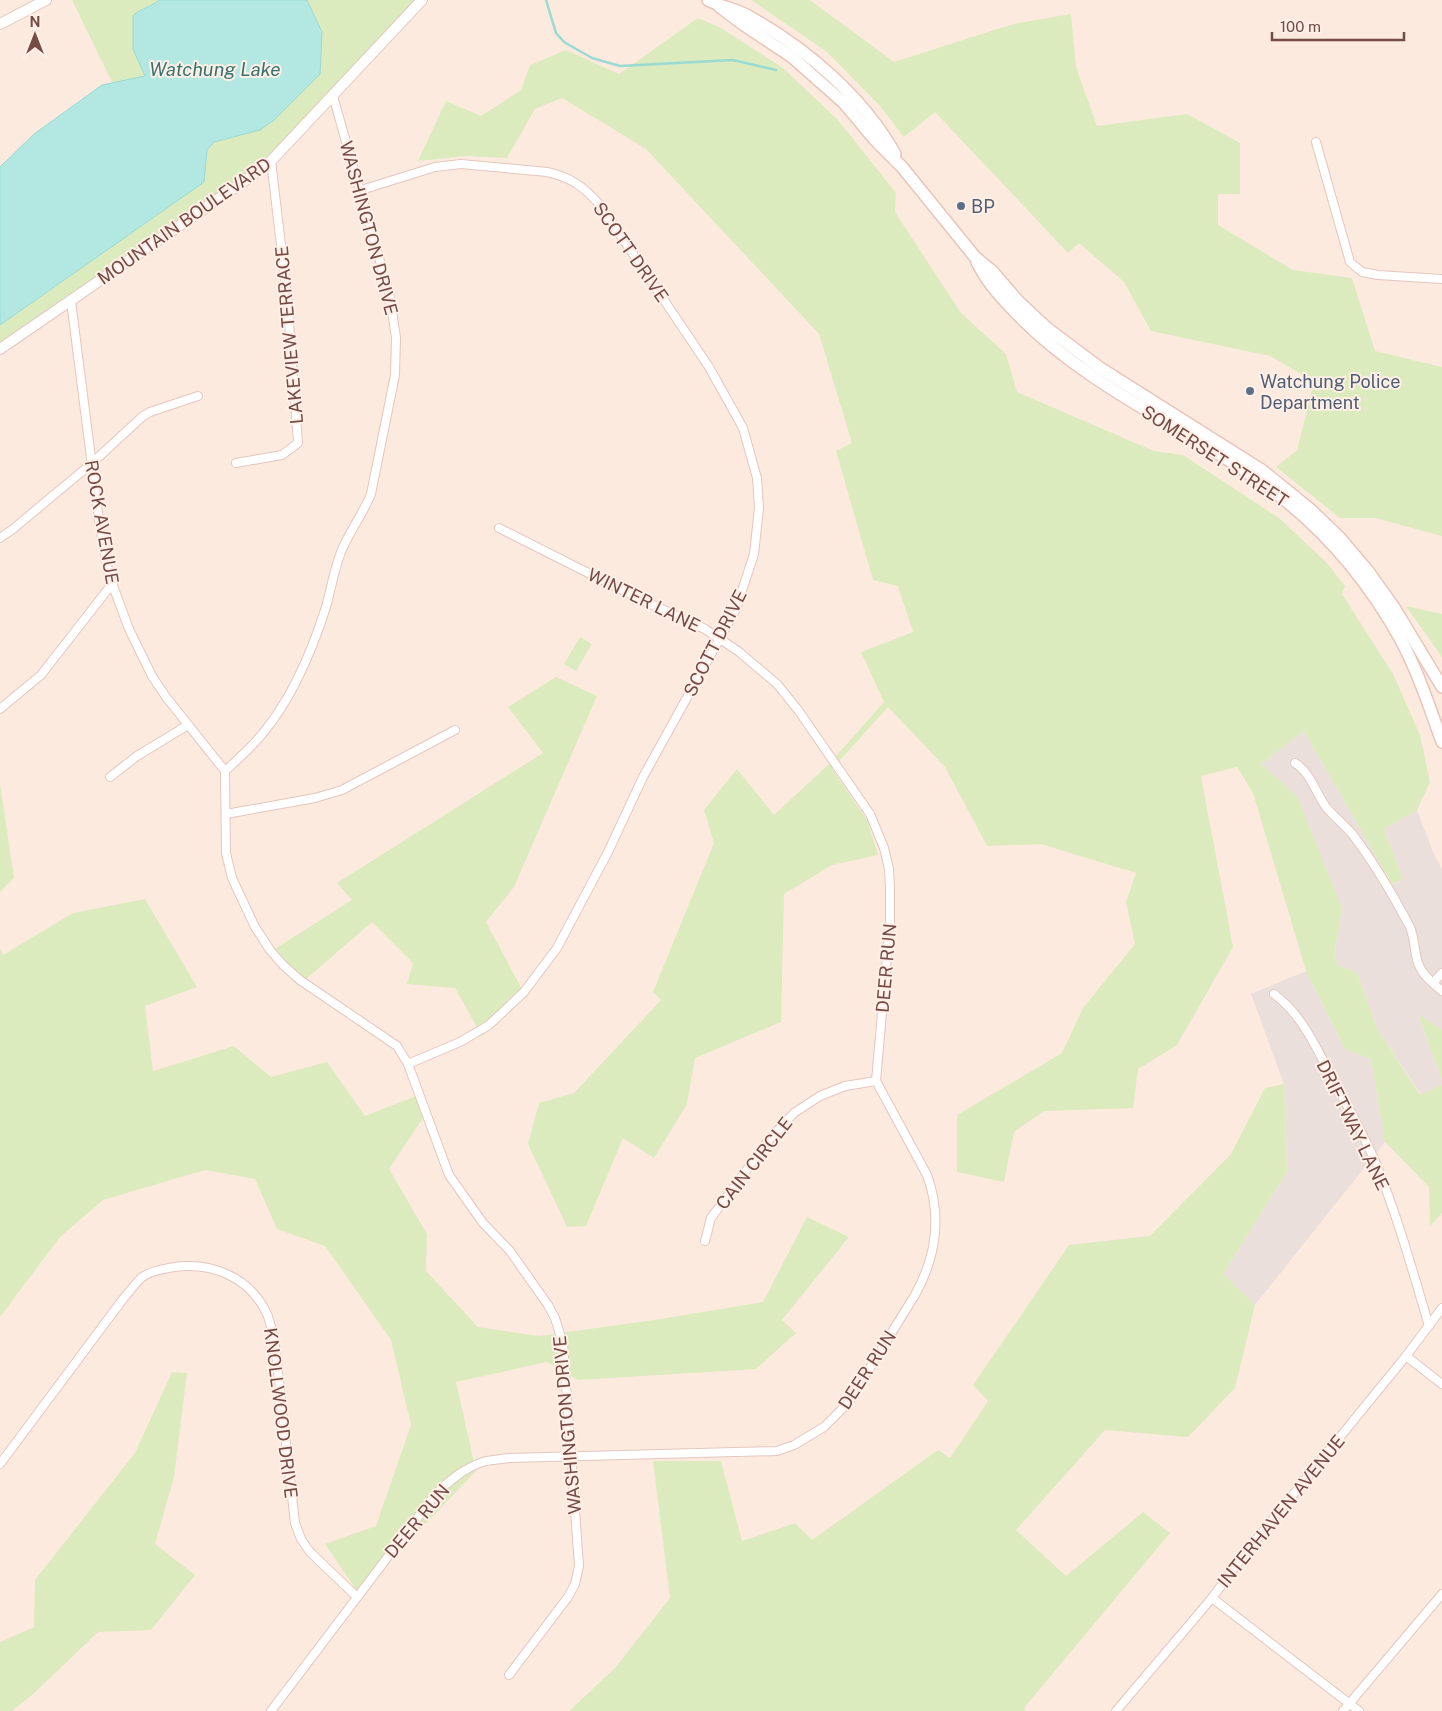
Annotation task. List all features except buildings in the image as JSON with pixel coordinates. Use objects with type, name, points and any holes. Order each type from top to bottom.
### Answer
[{"type":"main road","name":"SOMERSET STREET","points":[[708,0],[775,44],[844,103],[875,140],[902,167],[975,257],[986,279],[1027,323],[1053,346],[1091,375],[1262,483],[1293,507],[1333,544],[1368,587],[1402,641],[1442,742]]},
{"type":"main road","name":"SOMERSET STREET","points":[[975,257],[994,272],[1032,314],[1082,356],[1263,471],[1311,510],[1340,538],[1368,571],[1395,609],[1442,687]]},
{"type":"street","points":[[0,24],[46,0]]},
{"type":"street","name":"MOUNTAIN BOULEVARD","points":[[0,349],[271,161],[422,0]]},
{"type":"street","name":"MOUNTAIN BOULEVARD","points":[[414,10],[428,0]]},
{"type":"street","name":"WASHINGTON DRIVE","points":[[334,96],[389,293],[396,337],[395,375],[371,494],[366,508],[342,550],[320,626],[290,694],[264,732],[225,771],[226,853],[232,878],[255,927],[270,950],[283,965],[300,980],[397,1046],[408,1064],[449,1175],[467,1203],[526,1272],[555,1318],[563,1344],[579,1566],[575,1584],[568,1597],[509,1675]]},
{"type":"street","points":[[1316,142],[1350,262],[1362,272],[1378,275],[1442,279]]},
{"type":"street","name":"LAKEVIEW TERRACE","points":[[236,463],[282,455],[298,443],[287,294],[271,161]]},
{"type":"street","name":"SCOTT DRIVE","points":[[361,190],[435,167],[473,164],[556,174],[578,183],[600,205],[709,367],[743,428],[757,478],[759,508],[754,554],[736,609],[643,776],[608,852],[557,948],[538,976],[524,992],[489,1025],[460,1042],[408,1064]]},
{"type":"street","name":"ROCK AVENUE","points":[[70,300],[91,464],[108,575],[129,629],[152,676],[225,771]]},
{"type":"street","points":[[0,538],[91,464],[143,416],[198,396]]},
{"type":"street","name":"WINTER LANE","points":[[499,528],[720,638],[738,650],[777,684],[814,734]]},
{"type":"street","points":[[0,709],[41,675],[112,584]]},
{"type":"street","points":[[110,777],[136,756],[188,725]]},
{"type":"street","points":[[226,814],[315,798],[342,790],[427,747],[455,730]]},
{"type":"street","name":"DEER RUN","points":[[270,1711],[444,1485],[470,1468],[485,1462],[509,1458],[778,1451],[794,1445],[824,1427],[848,1403],[925,1277],[934,1250],[936,1234],[935,1202],[927,1175],[876,1081],[890,922],[889,869],[884,848],[870,814],[814,734]]},
{"type":"street","points":[[1296,763],[1307,774],[1327,808],[1351,833],[1370,857],[1410,927],[1415,939],[1418,964],[1423,973],[1442,991]]},
{"type":"street","points":[[1433,983],[1442,973]]},
{"type":"street","name":"DRIFTWAY LANE","points":[[1274,994],[1295,1014],[1310,1035],[1352,1114],[1376,1165],[1402,1236],[1429,1326]]},
{"type":"street","name":"CAIN CIRCLE","points":[[705,1241],[711,1218],[768,1141],[794,1112],[820,1096],[845,1086],[876,1081]]},
{"type":"street","name":"KNOLLWOOD DRIVE","points":[[0,1464],[123,1298],[142,1278],[158,1270],[182,1266],[200,1266],[220,1270],[239,1281],[255,1296],[268,1316],[274,1336],[295,1523],[300,1539],[310,1552],[357,1597]]},
{"type":"street","name":"INTERHAVEN AVENUE","points":[[1116,1711],[1212,1598],[1243,1556],[1406,1356],[1442,1308]]},
{"type":"street","points":[[1406,1356],[1442,1384]]},
{"type":"street","points":[[1343,1711],[1442,1594]]},
{"type":"street","points":[[1212,1598],[1359,1711]]},
{"type":"shaded area","points":[[1304,731],[1392,884],[1403,879],[1384,829],[1417,810],[1433,852],[1442,869],[1442,1030],[1418,1015],[1442,1080],[1442,1085],[1421,1095],[1378,1030],[1357,973],[1337,965],[1335,950],[1342,908],[1261,764]]},
{"type":"shaded area","points":[[1306,971],[1345,1049],[1371,1059],[1385,1142],[1255,1305],[1223,1274],[1287,1172],[1284,1084],[1251,994]]},
{"type":"green space","points":[[72,0],[159,0],[137,12],[133,49],[146,76],[113,84]]},
{"type":"green space","points":[[307,0],[422,0],[271,161],[0,349],[0,325],[61,283],[214,142],[229,137],[322,32]]},
{"type":"green space","points":[[751,0],[810,0],[894,62],[1013,24],[1071,14],[1076,67],[1097,126],[1187,114],[1240,143],[1240,194],[1218,194],[1218,225],[1293,270],[1352,278],[1375,351],[1442,367],[1442,536],[1375,518],[1340,518],[1276,467],[1297,450],[1314,382],[1270,356],[1151,331],[1124,282],[1079,243],[1068,253],[935,112],[904,137],[880,106],[827,52]]},
{"type":"green space","points":[[698,18],[719,27],[783,68],[838,120],[896,193],[895,212],[961,313],[1006,354],[1017,392],[1154,451],[1183,455],[1279,518],[1326,562],[1345,586],[1342,594],[1393,674],[1420,735],[1430,782],[1417,810],[1384,829],[1403,879],[1392,884],[1304,731],[1261,764],[1297,796],[1342,908],[1335,950],[1337,965],[1357,973],[1378,1030],[1420,1095],[1442,1085],[1442,1213],[1430,1226],[1429,1187],[1385,1142],[1371,1059],[1345,1049],[1306,971],[1253,793],[1237,767],[1201,776],[1233,947],[1177,1045],[1138,1069],[1133,1108],[1044,1111],[1014,1132],[1004,1182],[957,1172],[957,1115],[1062,1053],[1083,1008],[1135,944],[1126,902],[1136,873],[1041,844],[987,846],[945,767],[888,707],[832,769],[867,820],[878,855],[832,865],[784,894],[781,1022],[695,1058],[687,1104],[654,1158],[623,1138],[586,1226],[567,1227],[528,1144],[539,1103],[574,1093],[661,1000],[653,992],[714,843],[704,810],[737,769],[774,815],[829,764],[884,702],[861,652],[913,632],[898,586],[873,580],[836,451],[852,443],[819,334],[646,149],[562,98],[535,109],[507,158],[467,156],[418,161],[446,101],[481,116],[521,90],[530,65],[566,50],[619,74]]},
{"type":"green space","points":[[1406,606],[1442,614],[1442,657]]},
{"type":"green space","points":[[580,637],[592,644],[576,671],[564,664]]},
{"type":"green space","points":[[556,677],[597,696],[514,887],[486,922],[526,997],[482,1036],[455,988],[407,984],[413,963],[372,922],[298,986],[270,952],[352,900],[337,883],[543,753],[508,707]]},
{"type":"green space","points":[[0,783],[14,878],[0,892]]},
{"type":"green space","points":[[145,899],[197,987],[145,1006],[153,1071],[234,1046],[271,1077],[327,1062],[365,1116],[416,1096],[423,1118],[389,1169],[427,1234],[426,1271],[478,1327],[539,1336],[763,1302],[807,1217],[849,1237],[782,1320],[796,1333],[756,1369],[578,1380],[547,1362],[456,1382],[476,1471],[359,1594],[325,1544],[376,1526],[411,1425],[391,1340],[325,1246],[277,1229],[255,1179],[205,1170],[103,1200],[60,1237],[0,1317],[0,948],[3,955],[73,913]]},
{"type":"green space","points":[[1418,1014],[1442,1030],[1442,1080]]},
{"type":"green space","points":[[1284,1084],[1287,1172],[1223,1274],[1255,1305],[1235,1388],[1188,1437],[1105,1430],[1016,1530],[1066,1576],[1143,1512],[1170,1533],[1024,1708],[1026,1711],[569,1711],[615,1668],[670,1598],[653,1461],[721,1461],[742,1541],[795,1523],[812,1540],[938,1450],[950,1458],[988,1401],[973,1385],[1069,1245],[1150,1236],[1231,1154],[1265,1088]]},
{"type":"green space","points":[[172,1372],[187,1373],[174,1477],[155,1544],[195,1575],[151,1630],[98,1632],[33,1694],[12,1711],[0,1711],[0,1642],[34,1627],[35,1580],[135,1453]]},
{"type":"water","name":"Watchung Lake","points":[[159,0],[307,0],[322,32],[320,74],[274,120],[260,130],[214,142],[207,150],[204,182],[0,325],[0,167],[34,134],[102,85],[145,76],[133,49],[133,16]]},
{"type":"waterway","points":[[546,0],[556,33],[564,42],[592,58],[620,66],[733,60],[776,70]]},
{"type":"place","name":"BP","points":[[961,206]]},
{"type":"place","name":"Watchung Police Department","points":[[1250,391]]}]
